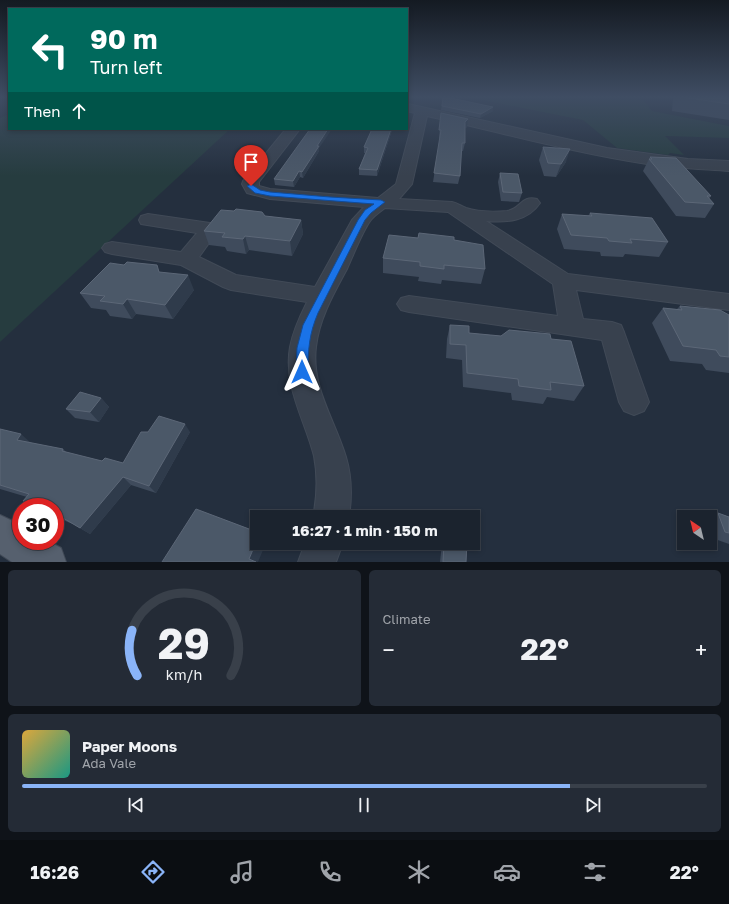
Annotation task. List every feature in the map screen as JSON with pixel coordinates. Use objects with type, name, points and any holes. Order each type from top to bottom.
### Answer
[{"type":"main road","points":[[0,532],[34,558]]},
{"type":"street","points":[[333,510],[334,484],[332,467],[328,450],[307,394],[302,366],[302,348],[308,325],[361,220],[368,211],[398,191],[404,184],[412,123]]},
{"type":"street","points":[[476,123],[576,146],[644,158],[729,166]]},
{"type":"street","points":[[293,130],[251,181],[251,186],[258,191],[270,194],[330,200],[452,207],[563,281],[729,302]]},
{"type":"street","points":[[461,213],[509,216],[521,212],[531,203]]},
{"type":"street","points":[[148,220],[210,229],[186,259]]},
{"type":"street","points":[[112,248],[186,259],[231,282],[322,296]]},
{"type":"street","points":[[563,281],[572,327]]},
{"type":"street","points":[[409,304],[612,332],[634,402]]},
{"type":"street","points":[[317,562],[321,550]]},
{"type":"green space","points":[[0,123],[8,123],[8,130],[229,130],[0,342]]},
{"type":"green space","points":[[587,123],[715,123],[729,126],[729,138],[665,136],[684,155],[670,153],[668,155],[617,148]]},
{"type":"building","points":[[440,123],[465,123],[465,143],[462,143],[460,176],[434,173],[441,130],[439,130]]},
{"type":"building","points":[[309,130],[327,130],[302,172],[299,171],[293,181],[274,179]]},
{"type":"building","points":[[372,130],[391,130],[377,170],[359,169],[368,148],[364,147]]},
{"type":"building","points":[[543,147],[570,149],[561,164],[548,163]]},
{"type":"building","points":[[650,157],[676,158],[711,196],[707,196],[714,204],[685,202],[649,159],[652,159]]},
{"type":"building","points":[[500,173],[518,174],[522,193],[503,192]]},
{"type":"building","points":[[236,209],[262,212],[265,216],[301,220],[290,241],[245,236],[243,239],[222,237],[225,233],[204,231],[221,210],[234,211]]},
{"type":"building","points":[[590,213],[652,218],[668,242],[630,239],[632,243],[609,241],[607,238],[571,235],[562,214],[592,216]]},
{"type":"building","points":[[419,233],[454,237],[454,240],[483,245],[485,269],[444,265],[444,269],[420,266],[420,262],[383,258],[389,235],[418,238]]},
{"type":"building","points":[[127,262],[157,265],[159,272],[188,275],[165,305],[127,299],[123,304],[100,301],[105,296],[80,293],[110,263],[124,265]]},
{"type":"building","points":[[680,306],[720,310],[729,315],[729,357],[720,356],[716,350],[683,346],[663,308],[682,310]]},
{"type":"building","points":[[450,325],[469,326],[469,333],[501,336],[509,330],[550,334],[551,339],[571,341],[584,386],[550,382],[551,390],[519,386],[518,379],[467,373],[466,345],[450,344]]},
{"type":"building","points":[[80,392],[101,398],[90,412],[66,409]]},
{"type":"building","points":[[159,416],[185,424],[149,486],[123,477],[80,528],[64,519],[64,498],[26,498],[29,494],[0,485],[0,429],[21,434],[17,440],[63,449],[62,451],[102,461],[105,458],[123,463],[141,432],[148,432]]},
{"type":"building","points":[[196,509],[250,529],[250,550],[253,550],[249,559],[256,562],[162,562]]},
{"type":"building","points":[[718,513],[729,517],[729,533],[725,532]]},
{"type":"building","points":[[444,550],[467,550],[466,562],[443,562]]},
{"type":"route","points":[[251,186],[258,191],[270,194],[330,200],[381,202],[364,215],[313,313],[302,348],[302,372]]}]
